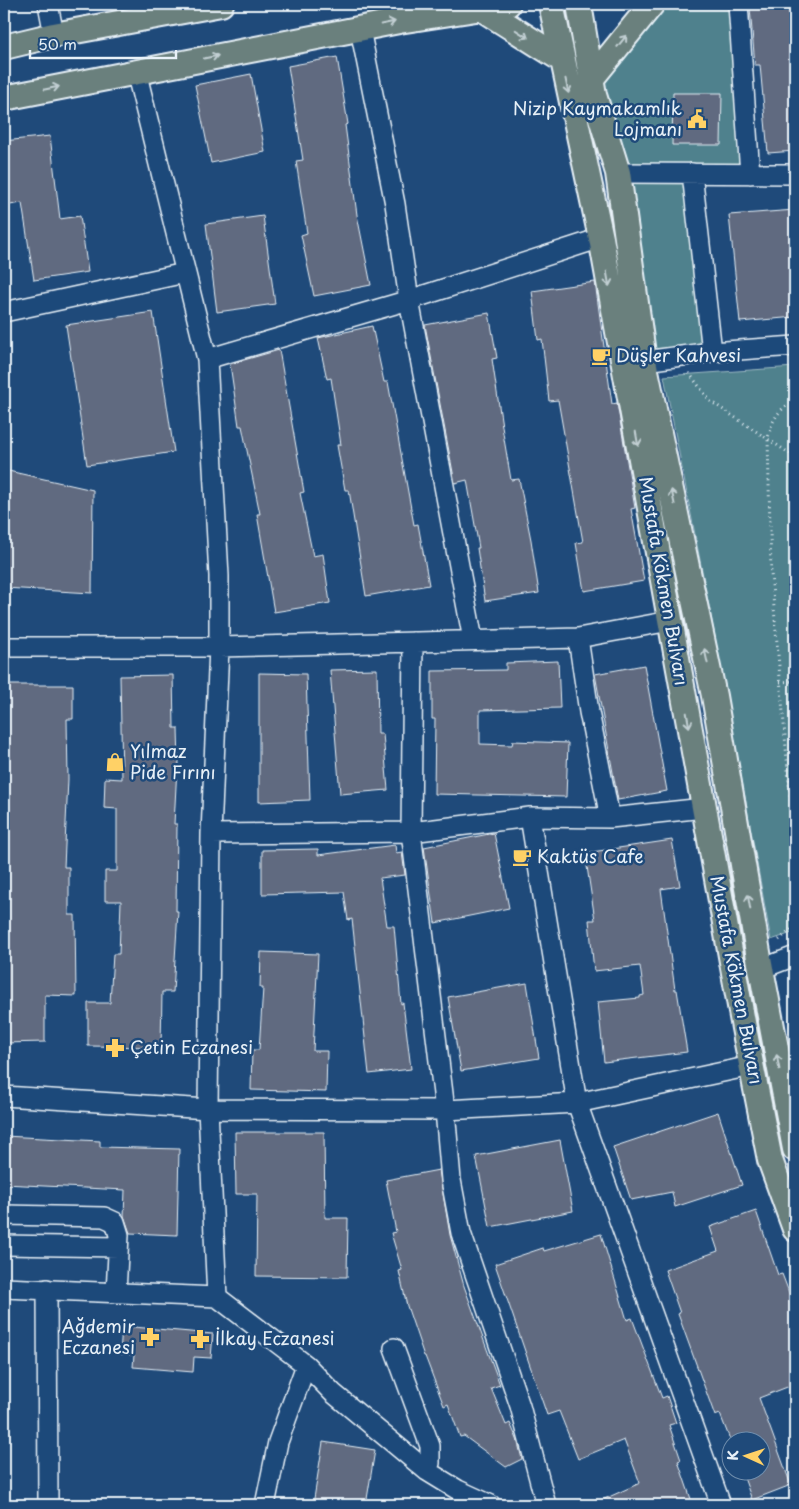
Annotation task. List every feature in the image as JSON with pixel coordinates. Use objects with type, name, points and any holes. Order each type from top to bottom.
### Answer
[{"type":"main road","points":[[4,47],[54,35],[221,4]]},
{"type":"main road","points":[[4,98],[399,21],[508,4]]},
{"type":"main road","name":"Mustafa Kökmen Bulvarı","points":[[551,4],[561,59],[601,238],[751,1066],[770,1160],[795,1229]]},
{"type":"main road","name":"Mustafa Kökmen Bulvarı","points":[[579,4],[594,95],[618,173],[644,361],[714,696],[761,969],[792,1119],[794,1147]]},
{"type":"main road","points":[[592,78],[652,4]]},
{"type":"main road","points":[[482,8],[561,59]]},
{"type":"street","points":[[48,4],[54,35]]},
{"type":"street","points":[[738,4],[750,174]]},
{"type":"street","points":[[360,29],[395,204],[409,300],[473,640]]},
{"type":"street","points":[[136,71],[207,359],[219,576],[211,834],[208,1109],[217,1297]]},
{"type":"street","points":[[618,173],[795,174]]},
{"type":"street","points":[[692,173],[712,352]]},
{"type":"street","points":[[207,359],[409,300],[601,238]]},
{"type":"street","points":[[4,312],[185,273]]},
{"type":"street","points":[[644,361],[712,352],[795,346]]},
{"type":"street","points":[[4,647],[218,647],[578,638],[670,621]]},
{"type":"street","points":[[578,638],[610,818]]},
{"type":"street","points":[[413,642],[410,832],[445,1110],[451,1180],[461,1233],[520,1406],[546,1505]]},
{"type":"street","points":[[211,834],[410,832],[530,817],[610,818],[704,808]]},
{"type":"street","points":[[530,817],[577,1103],[721,1505]]},
{"type":"street","points":[[761,969],[795,956]]},
{"type":"street","points":[[4,1096],[208,1109],[445,1110],[577,1103],[751,1066]]},
{"type":"street","points":[[4,1215],[104,1217],[115,1222],[119,1235],[116,1293]]},
{"type":"street","points":[[4,1245],[118,1247]]},
{"type":"street","points":[[4,1288],[47,1288],[217,1297],[306,1365],[333,1393],[427,1471],[458,1490],[491,1505]]},
{"type":"street","points":[[47,1288],[48,1505]]},
{"type":"street","points":[[394,1348],[430,1446],[430,1463],[427,1471]]},
{"type":"street","points":[[265,1505],[278,1442],[306,1365]]},
{"type":"path","points":[[677,357],[710,401],[795,457]]},
{"type":"path","points":[[795,401],[787,405],[772,419],[768,438],[771,574],[795,852]]},
{"type":"path","points":[[780,682],[795,681]]},
{"type":"green space","points":[[652,4],[738,4],[750,174],[693,173],[712,352],[644,361],[594,95]]},
{"type":"green space","points":[[795,367],[795,932],[771,940],[726,693],[664,376]]},
{"type":"building","points":[[792,5],[795,39],[795,151],[768,153],[760,65],[755,65],[750,8]]},
{"type":"building","points":[[337,57],[348,124],[345,125],[357,215],[371,285],[314,296],[301,235],[307,233],[296,161],[303,160],[288,66]]},
{"type":"building","points":[[251,74],[265,152],[211,163],[195,85]]},
{"type":"building","name":"Nizip Kaymakamlık Lojmanı","points":[[673,93],[722,93],[721,145],[672,145]]},
{"type":"building","points":[[50,136],[60,219],[80,216],[88,272],[34,280],[22,203],[4,206],[4,141]]},
{"type":"building","points":[[795,210],[795,317],[740,322],[729,215]]},
{"type":"building","points":[[263,216],[275,304],[217,312],[206,224]]},
{"type":"building","points":[[595,282],[612,404],[617,403],[635,508],[631,509],[644,581],[584,591],[576,543],[583,542],[558,400],[549,401],[542,339],[538,340],[532,291]]},
{"type":"building","points":[[153,312],[174,452],[87,465],[66,325]]},
{"type":"building","points":[[489,313],[497,358],[492,359],[511,480],[519,479],[539,593],[485,601],[477,548],[479,548],[467,480],[455,483],[425,325]]},
{"type":"building","points":[[372,326],[384,382],[388,382],[414,525],[418,524],[429,585],[366,596],[349,490],[345,490],[337,445],[341,445],[331,378],[327,379],[318,338]]},
{"type":"building","points":[[279,350],[304,492],[300,493],[313,556],[323,554],[330,603],[274,612],[257,514],[260,514],[242,426],[239,426],[230,364]]},
{"type":"building","points":[[4,470],[93,490],[92,593],[4,588]]},
{"type":"building","points":[[558,661],[560,708],[480,710],[480,744],[512,745],[513,741],[568,743],[566,797],[434,794],[435,719],[432,719],[432,671],[506,670],[506,663]]},
{"type":"building","points":[[644,665],[667,791],[618,800],[595,674]]},
{"type":"building","points":[[377,669],[378,734],[383,734],[388,790],[340,794],[330,670]]},
{"type":"building","points":[[259,673],[306,674],[310,800],[259,802]]},
{"type":"building","points":[[173,675],[174,728],[178,728],[179,767],[177,767],[174,824],[177,824],[176,911],[178,911],[173,992],[162,992],[161,1047],[88,1046],[88,1003],[110,1003],[113,954],[119,954],[121,901],[105,901],[105,871],[117,871],[117,809],[104,808],[105,778],[122,779],[120,676]]},
{"type":"building","points":[[4,685],[73,685],[73,719],[67,719],[68,779],[64,867],[69,867],[69,915],[75,915],[76,996],[45,995],[45,1042],[4,1043],[7,948],[4,948],[6,861],[4,861]]},
{"type":"building","points":[[494,833],[509,908],[435,923],[424,847]]},
{"type":"building","points":[[672,840],[680,886],[661,889],[675,990],[677,990],[687,1052],[604,1062],[598,1002],[640,998],[640,996],[644,995],[640,966],[594,971],[589,920],[595,920],[585,853]]},
{"type":"building","points":[[395,845],[396,853],[402,852],[405,875],[380,878],[387,926],[394,926],[401,1004],[403,1003],[411,1069],[369,1074],[352,919],[348,920],[344,892],[262,894],[262,850],[318,849],[318,855]]},
{"type":"building","points":[[261,952],[318,954],[313,1051],[327,1051],[326,1092],[251,1090],[252,1050],[259,1050],[263,988],[260,988]]},
{"type":"building","points":[[527,983],[539,1058],[461,1071],[448,997]]},
{"type":"building","points":[[718,1112],[742,1185],[675,1207],[672,1192],[631,1200],[613,1147]]},
{"type":"building","points":[[235,1132],[324,1132],[325,1218],[348,1218],[347,1277],[256,1276],[257,1194],[236,1194]]},
{"type":"building","points":[[4,1136],[100,1141],[100,1147],[179,1149],[177,1235],[130,1233],[124,1216],[125,1190],[4,1184]]},
{"type":"building","points":[[560,1140],[573,1211],[490,1227],[476,1156]]},
{"type":"building","points":[[439,1170],[450,1235],[464,1286],[500,1385],[491,1388],[506,1425],[510,1423],[517,1439],[522,1459],[506,1467],[464,1436],[460,1437],[448,1404],[444,1406],[424,1356],[407,1306],[399,1271],[402,1270],[391,1233],[396,1232],[386,1180]]},
{"type":"building","points":[[756,1211],[778,1275],[782,1274],[795,1308],[795,1384],[759,1398],[772,1432],[727,1432],[720,1414],[715,1416],[678,1314],[680,1313],[665,1270],[718,1251],[710,1227]]},
{"type":"building","points":[[601,1234],[627,1320],[632,1318],[662,1398],[667,1396],[676,1423],[669,1425],[681,1460],[678,1461],[693,1505],[591,1505],[640,1483],[624,1440],[578,1459],[559,1411],[547,1415],[495,1264],[543,1248],[544,1251]]},
{"type":"building","points":[[122,1326],[213,1334],[211,1358],[194,1357],[193,1372],[133,1367],[134,1355],[120,1354]]},
{"type":"building","points":[[772,1433],[791,1485],[752,1500],[746,1482],[772,1482]]},
{"type":"building","points":[[323,1442],[375,1450],[366,1505],[313,1505]]},
{"type":"place","name":"Nizip Kaymakamlık Lojmanı","points":[[697,119]]},
{"type":"place","name":"Düşler Kahvesi","points":[[601,356]]},
{"type":"place","name":"Yılmaz Pide Fırını","points":[[115,762]]},
{"type":"place","name":"Kaktüs Cafe","points":[[522,857]]},
{"type":"place","name":"Çetin Eczanesi","points":[[115,1048]]},
{"type":"place","name":"Ağdemir Eczanesi","points":[[150,1337]]},
{"type":"place","name":"İlkay Eczanesi","points":[[200,1339]]}]
